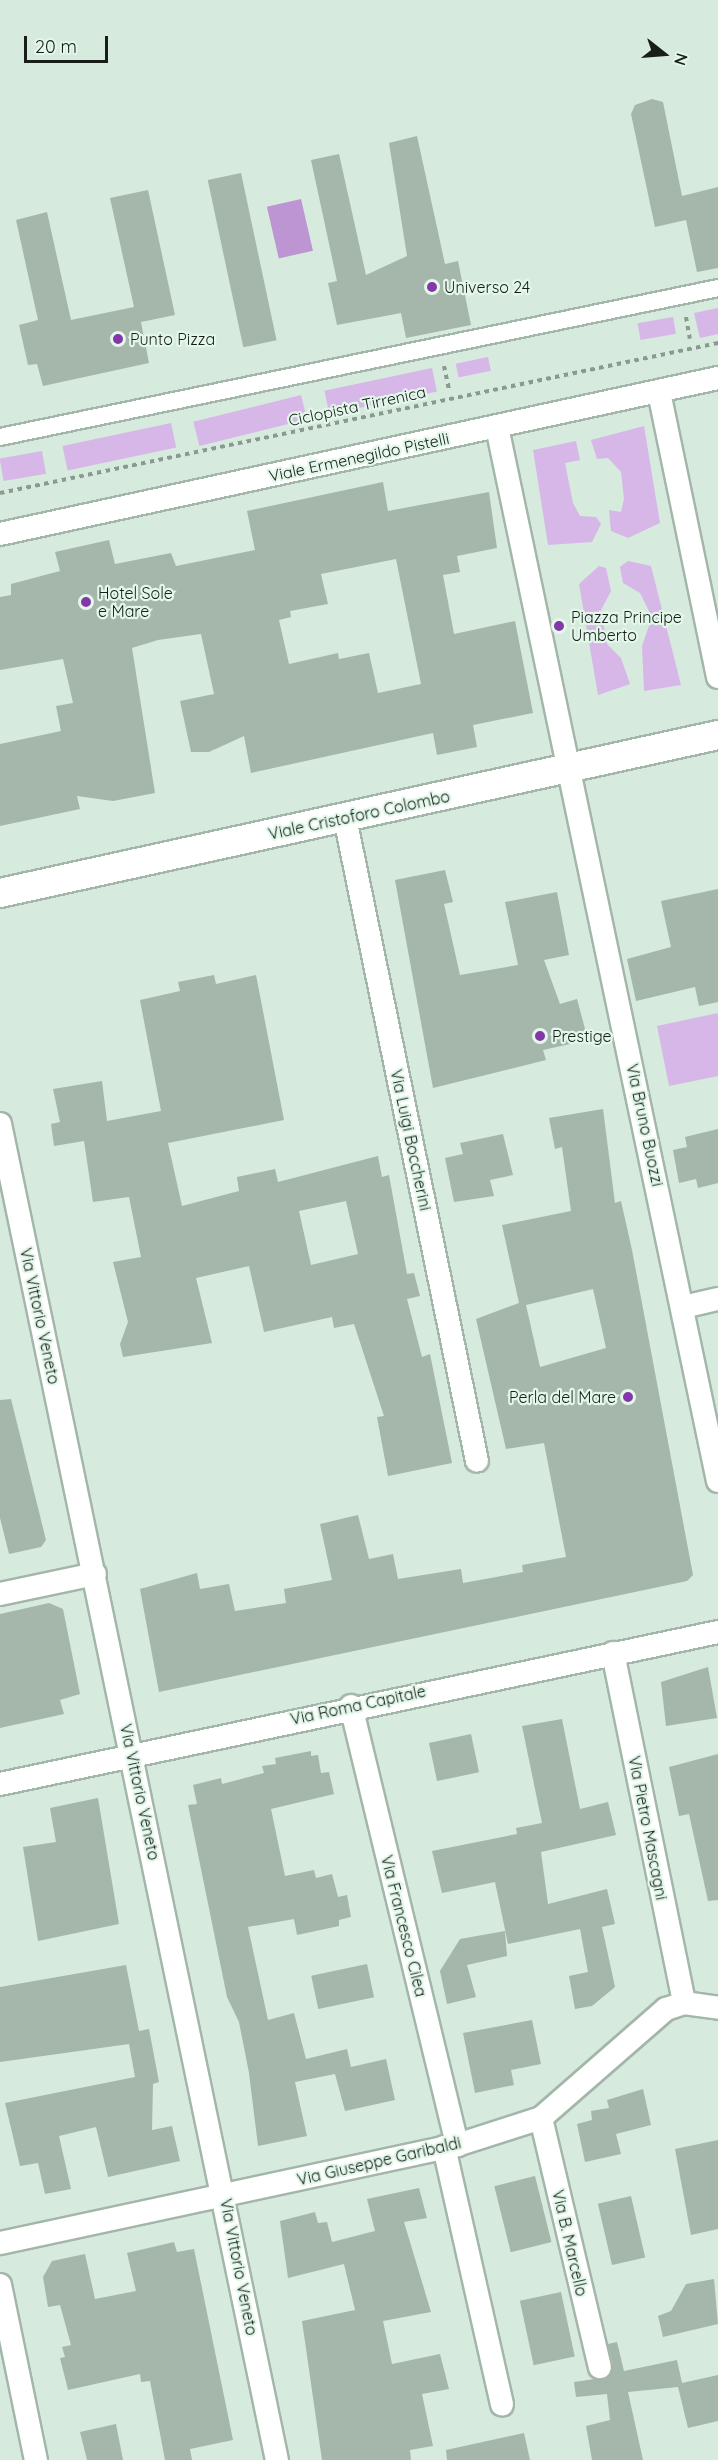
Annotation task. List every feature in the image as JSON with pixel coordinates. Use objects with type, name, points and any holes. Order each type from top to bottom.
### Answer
[{"type":"street","points":[[0,438],[718,288]]},
{"type":"street","name":"Viale Ermenegildo Pistelli","points":[[0,534],[718,378]]},
{"type":"street","points":[[659,392],[718,677]]},
{"type":"street","points":[[497,427],[570,768]]},
{"type":"street","name":"Viale Cristoforo Colombo","points":[[0,893],[718,735]]},
{"type":"street","name":"Via Bruno Buozzi","points":[[570,768],[718,1481]]},
{"type":"street","name":"Via Luigi Boccherini","points":[[345,818],[477,1461]]},
{"type":"street","name":"Via Vittorio Veneto","points":[[0,1124],[225,2196],[277,2460]]},
{"type":"street","points":[[683,1307],[718,1299]]},
{"type":"street","points":[[0,1594],[94,1574]]},
{"type":"street","name":"Via Roma Capitale","points":[[0,1784],[351,1706],[718,1632]]},
{"type":"street","name":"Via Pietro Mascagni","points":[[613,1653],[684,2003]]},
{"type":"street","name":"Via Francesco Cilea","points":[[351,1706],[450,2146],[502,2405]]},
{"type":"street","points":[[684,2003],[718,2008]]},
{"type":"street","name":"Via Giuseppe Garibaldi","points":[[0,2243],[450,2146],[541,2118],[666,2008],[684,2003]]},
{"type":"street","name":"Via B. Marcello","points":[[541,2118],[600,2367]]},
{"type":"street","points":[[0,2285],[36,2460]]},
{"type":"path","name":"Ciclopista Tirrenica","points":[[0,493],[718,343]]},
{"type":"shaded area","points":[[301,199],[313,251],[279,259],[267,207]]},
{"type":"shaded area","points":[[718,308],[718,334],[700,338],[694,313]]},
{"type":"shaded area","points":[[673,317],[676,334],[640,340],[638,323]]},
{"type":"shaded area","points":[[488,357],[491,371],[459,378],[456,364]]},
{"type":"shaded area","points":[[432,368],[437,391],[329,414],[324,391]]},
{"type":"shaded area","points":[[301,395],[307,419],[199,446],[193,422]]},
{"type":"shaded area","points":[[171,423],[176,447],[68,471],[62,446]]},
{"type":"shaded area","points":[[644,426],[660,523],[628,538],[611,531],[609,510],[621,512],[624,499],[621,472],[608,458],[597,459],[591,440]]},
{"type":"shaded area","points":[[576,441],[580,460],[565,463],[573,503],[580,516],[596,517],[601,524],[592,542],[548,545],[533,450]]},
{"type":"shaded area","points":[[42,451],[46,474],[4,481],[0,458]]},
{"type":"shaded area","points":[[628,561],[651,566],[681,685],[644,691],[642,646],[652,617],[640,593],[623,583],[620,567]]},
{"type":"shaded area","points":[[599,566],[606,568],[611,591],[601,610],[607,644],[621,658],[630,684],[598,695],[579,584]]},
{"type":"shaded area","points":[[718,1013],[718,1076],[669,1086],[657,1026]]},
{"type":"building","points":[[652,99],[663,102],[682,196],[718,187],[718,268],[697,272],[686,220],[655,227],[631,114],[635,105]]},
{"type":"building","points":[[417,136],[445,264],[458,261],[471,325],[406,338],[401,313],[337,325],[328,283],[337,281],[311,160],[339,154],[366,275],[407,256],[389,143]]},
{"type":"building","points":[[241,173],[277,340],[243,347],[208,180]]},
{"type":"building","points":[[148,190],[175,315],[141,322],[149,363],[43,386],[37,364],[28,365],[19,325],[38,320],[16,220],[47,212],[71,320],[134,307],[110,198]]},
{"type":"building","points":[[383,482],[388,511],[489,492],[497,548],[457,556],[460,572],[443,575],[454,634],[515,621],[533,713],[473,725],[477,747],[437,755],[433,733],[251,773],[244,736],[209,752],[191,752],[180,701],[214,694],[201,634],[158,640],[132,648],[155,793],[113,801],[77,796],[80,809],[0,826],[0,744],[61,731],[56,706],[73,703],[63,659],[0,670],[0,597],[11,595],[11,584],[60,571],[55,552],[109,540],[115,564],[171,553],[176,566],[255,550],[247,511]],"holes":[[[396,559],[421,684],[378,693],[369,653],[339,659],[338,653],[289,664],[279,620],[291,617],[290,611],[328,604],[321,574]]]},
{"type":"building","points":[[445,870],[453,902],[444,904],[460,975],[518,965],[505,902],[557,892],[569,955],[544,960],[560,1004],[577,999],[588,1040],[543,1050],[546,1060],[433,1088],[395,880]]},
{"type":"building","points":[[718,889],[718,1002],[699,1006],[695,987],[636,1001],[627,959],[671,947],[661,901]]},
{"type":"building","points":[[214,975],[216,984],[256,975],[284,1120],[168,1143],[182,1206],[239,1191],[237,1177],[275,1169],[278,1182],[378,1156],[382,1177],[389,1175],[407,1274],[414,1273],[420,1296],[407,1299],[422,1357],[430,1354],[452,1463],[388,1476],[377,1417],[384,1416],[354,1324],[334,1328],[332,1317],[264,1332],[249,1266],[196,1278],[212,1343],[123,1357],[120,1344],[128,1322],[113,1262],[141,1257],[129,1197],[93,1202],[84,1141],[54,1146],[51,1124],[60,1122],[53,1089],[102,1081],[107,1121],[161,1111],[140,1000],[180,991],[178,982]],"holes":[[[346,1201],[358,1254],[311,1265],[299,1211]]]},
{"type":"building","points":[[603,1109],[615,1203],[621,1201],[632,1250],[693,1575],[687,1581],[159,1692],[140,1589],[197,1573],[200,1589],[229,1584],[235,1611],[286,1603],[284,1589],[332,1580],[320,1524],[358,1515],[369,1559],[393,1554],[398,1579],[461,1569],[463,1583],[523,1572],[522,1565],[566,1557],[544,1443],[506,1449],[476,1319],[519,1303],[502,1225],[571,1211],[562,1147],[555,1149],[549,1118]],"holes":[[[593,1289],[606,1348],[540,1367],[526,1305]]]},
{"type":"building","points":[[718,1129],[718,1183],[698,1188],[696,1179],[679,1183],[673,1150],[687,1147],[685,1137]]},
{"type":"building","points":[[503,1134],[513,1175],[490,1180],[494,1196],[454,1202],[445,1158],[463,1154],[460,1143]]},
{"type":"building","points":[[11,1399],[46,1540],[41,1547],[9,1554],[0,1518],[0,1400]]},
{"type":"building","points":[[49,1603],[63,1609],[80,1694],[60,1700],[64,1714],[0,1728],[0,1614]]},
{"type":"building","points":[[708,1667],[717,1718],[666,1726],[661,1682]]},
{"type":"building","points":[[562,1719],[580,1809],[608,1802],[616,1835],[541,1852],[548,1904],[607,1889],[615,1924],[602,1927],[615,1987],[592,2006],[575,2009],[569,1976],[588,1972],[580,1929],[508,1944],[495,1882],[442,1893],[432,1851],[517,1834],[516,1828],[542,1823],[522,1726]]},
{"type":"building","points":[[471,1734],[479,1772],[437,1781],[429,1743]]},
{"type":"building","points":[[311,1751],[311,1756],[318,1755],[321,1773],[329,1772],[334,1794],[271,1809],[285,1876],[314,1870],[316,1878],[332,1874],[338,1897],[347,1895],[351,1917],[339,1920],[339,1926],[297,1935],[294,1919],[248,1927],[268,2020],[294,2013],[306,2059],[347,2049],[351,2067],[386,2059],[395,2100],[345,2111],[335,2074],[295,2082],[307,2136],[258,2146],[249,2073],[239,2022],[227,1997],[188,1805],[197,1804],[193,1785],[221,1778],[222,1784],[264,1773],[262,1766],[276,1764],[275,1758]]},
{"type":"building","points":[[718,1754],[718,1900],[708,1901],[689,1814],[679,1816],[669,1767]]},
{"type":"building","points":[[98,1798],[119,1924],[38,1941],[23,1847],[56,1842],[50,1808]]},
{"type":"building","points":[[505,1931],[507,1956],[467,1965],[476,1997],[447,2004],[440,1971],[460,1939]]},
{"type":"building","points":[[367,1964],[374,1997],[318,2009],[311,1976]]},
{"type":"building","points":[[126,1965],[139,2031],[149,2029],[159,2082],[153,2084],[152,2130],[172,2126],[180,2161],[108,2177],[96,2127],[59,2136],[71,2189],[45,2194],[38,2163],[20,2166],[5,2103],[135,2077],[129,2044],[0,2062],[0,1987]]},
{"type":"building","points":[[532,2020],[541,2064],[511,2070],[514,2085],[475,2093],[463,2033]]},
{"type":"building","points":[[643,2089],[651,2125],[616,2134],[621,2154],[585,2162],[577,2124],[592,2120],[591,2111],[609,2108],[607,2100]]},
{"type":"building","points":[[718,2140],[718,2229],[691,2235],[675,2149]]},
{"type":"building","points":[[535,2176],[551,2242],[511,2252],[494,2186]]},
{"type":"building","points":[[419,2188],[427,2218],[404,2222],[431,2312],[383,2321],[392,2364],[440,2354],[449,2389],[422,2394],[433,2446],[410,2450],[411,2460],[322,2460],[302,2321],[355,2310],[344,2264],[288,2278],[280,2221],[315,2212],[318,2223],[327,2222],[332,2242],[375,2231],[367,2199]]},
{"type":"building","points":[[631,2196],[645,2257],[612,2265],[598,2204]]},
{"type":"building","points":[[174,2242],[177,2252],[194,2249],[233,2440],[190,2449],[192,2460],[165,2460],[150,2381],[141,2382],[140,2374],[68,2390],[60,2358],[65,2357],[62,2347],[71,2345],[60,2305],[48,2307],[43,2277],[52,2261],[85,2254],[95,2299],[136,2291],[127,2253]]},
{"type":"building","points":[[714,2279],[718,2324],[663,2337],[658,2316],[671,2311],[686,2284]]},
{"type":"building","points":[[561,2292],[575,2357],[534,2365],[520,2301]]},
{"type":"building","points":[[617,2342],[624,2371],[677,2360],[682,2383],[718,2375],[718,2421],[688,2428],[678,2387],[628,2392],[643,2460],[592,2460],[586,2426],[610,2420],[607,2394],[576,2397],[574,2382],[609,2377],[613,2364],[608,2344]]},
{"type":"building","points":[[116,2424],[123,2460],[87,2460],[80,2432]]},
{"type":"building","points":[[524,2433],[530,2460],[447,2460],[446,2450]]},
{"type":"place","name":"Universo 24","points":[[432,287]]},
{"type":"place","name":"Punto Pizza","points":[[118,339]]},
{"type":"place","name":"Hotel Sole e Mare","points":[[86,602]]},
{"type":"place","name":"Piazza Principe Umberto","points":[[559,626]]},
{"type":"place","name":"Prestige","points":[[540,1036]]},
{"type":"place","name":"Perla del Mare","points":[[628,1397]]}]
